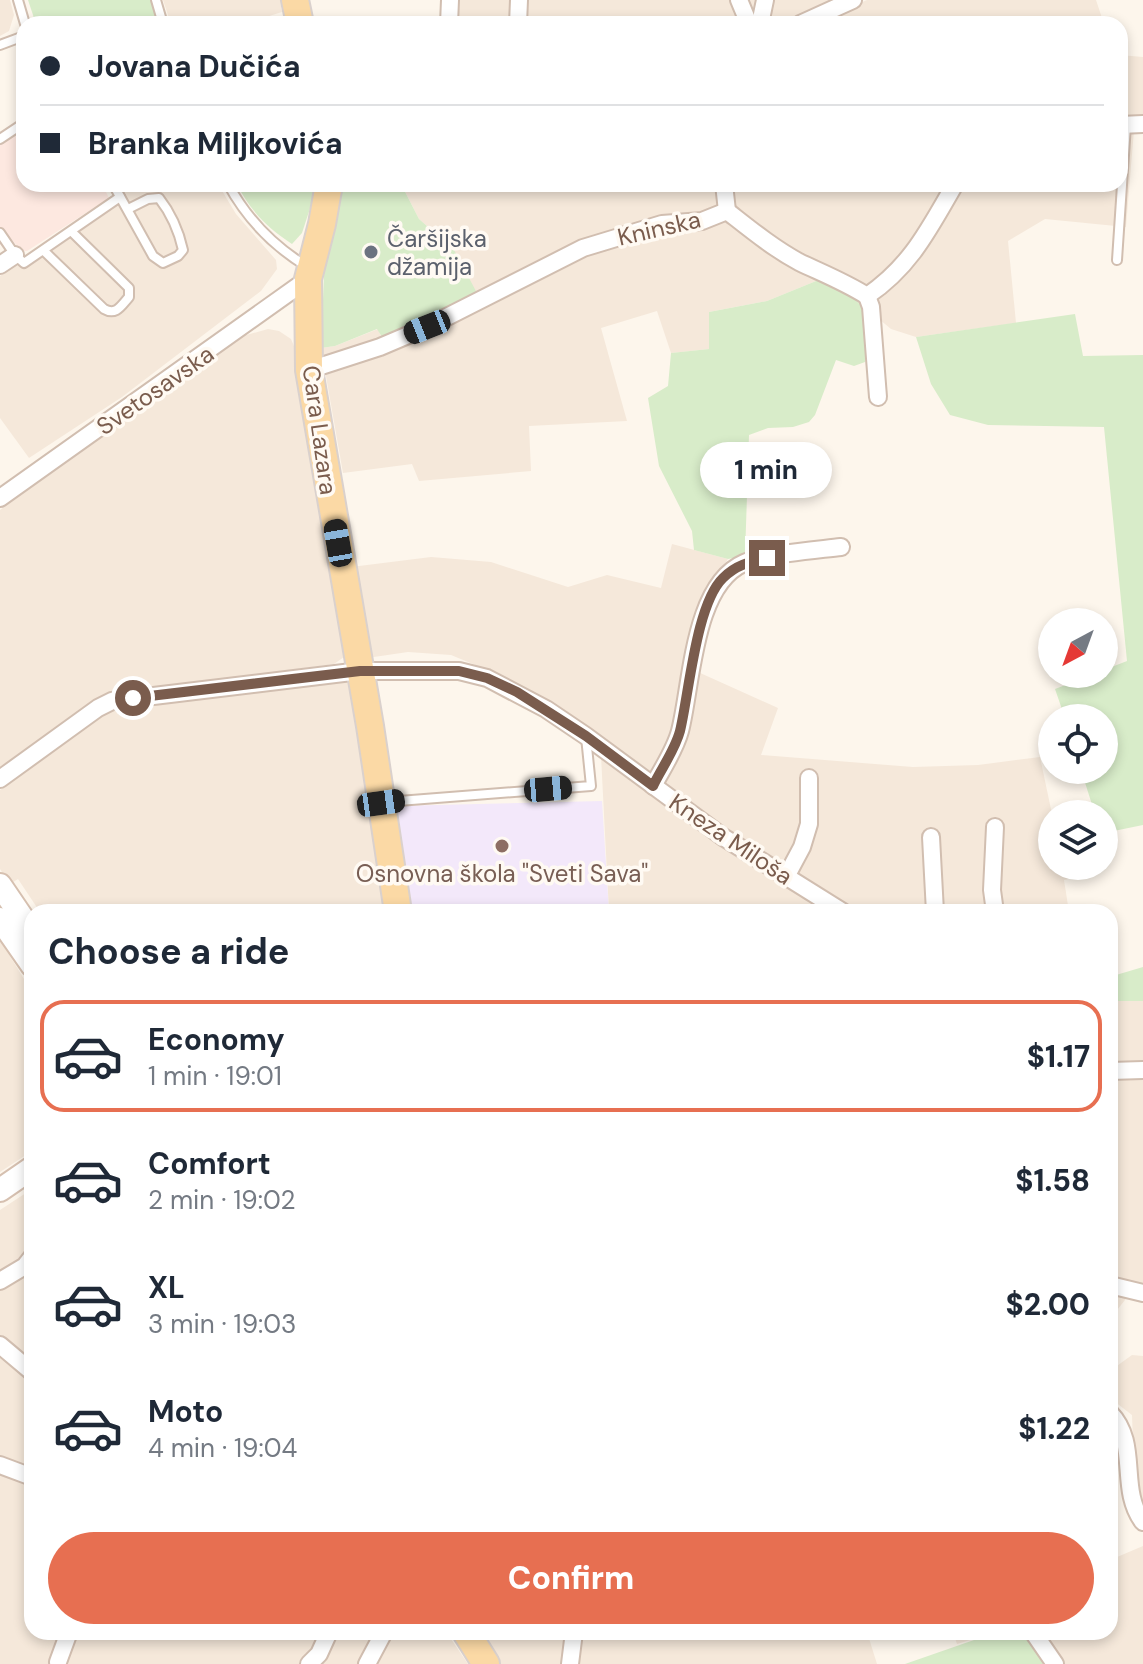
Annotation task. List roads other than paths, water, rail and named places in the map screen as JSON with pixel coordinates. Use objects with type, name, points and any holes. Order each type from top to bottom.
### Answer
[{"type":"main road","name":"Cara Lazara","points":[[328,192],[309,274],[309,370],[397,904]]},
{"type":"main road","points":[[471,1640],[486,1664]]},
{"type":"street","points":[[818,16],[853,0]]},
{"type":"street","points":[[725,192],[727,211]]},
{"type":"street","points":[[878,397],[871,307],[867,296],[903,267],[950,192]]},
{"type":"street","name":"Kninska","points":[[309,370],[380,347],[427,327],[583,248],[651,226],[702,221],[727,211],[763,239],[799,261],[842,280],[867,296]]},
{"type":"street","points":[[0,265],[15,255]]},
{"type":"street","name":"Svetosavska","points":[[0,498],[309,274]]},
{"type":"street","points":[[653,786],[679,734],[699,635],[710,599],[719,583],[744,562],[841,547]]},
{"type":"street","name":"Kneza Miloša","points":[[0,779],[112,701],[360,671],[459,671],[487,678],[517,692],[586,736],[723,837],[830,904]]},
{"type":"street","points":[[786,877],[802,847],[809,824],[809,778]]},
{"type":"street","points":[[994,904],[995,827]]},
{"type":"street","points":[[931,837],[935,904]]},
{"type":"street","points":[[0,885],[24,920]]},
{"type":"street","points":[[0,919],[24,954]]},
{"type":"street","points":[[1118,1071],[1143,1070]]},
{"type":"street","points":[[0,1190],[24,1174]]},
{"type":"street","points":[[0,1281],[24,1267]]},
{"type":"street","points":[[1118,1287],[1143,1293]]},
{"type":"street","points":[[0,1345],[24,1365]]},
{"type":"street","points":[[1118,1422],[1125,1439],[1131,1497],[1143,1522]]},
{"type":"street","points":[[0,1465],[24,1474]]},
{"type":"street","points":[[58,1662],[66,1640]]},
{"type":"street","points":[[309,1664],[319,1654],[325,1640]]},
{"type":"street","points":[[367,1664],[380,1640]]},
{"type":"street","points":[[570,1664],[573,1640]]},
{"type":"street","points":[[1038,1640],[1055,1664]]},
{"type":"lane","points":[[1128,146],[1130,125]]},
{"type":"lane","points":[[117,192],[153,256],[163,263],[178,256],[183,250],[181,242],[159,198],[148,199],[128,209]]},
{"type":"lane","points":[[232,192],[257,229],[309,274]]},
{"type":"lane","points":[[1117,260],[1124,192]]},
{"type":"lane","points":[[0,233],[24,263],[120,197]]},
{"type":"lane","points":[[44,251],[104,309],[110,313],[116,311],[129,297],[129,288],[72,232]]},
{"type":"lane","points":[[381,803],[591,786],[586,736]]},
{"type":"place","name":"Čaršijska džamija","points":[[371,252]]},
{"type":"place","name":"Osnovna škola \"Sveti Sava\"","points":[[502,846]]}]
